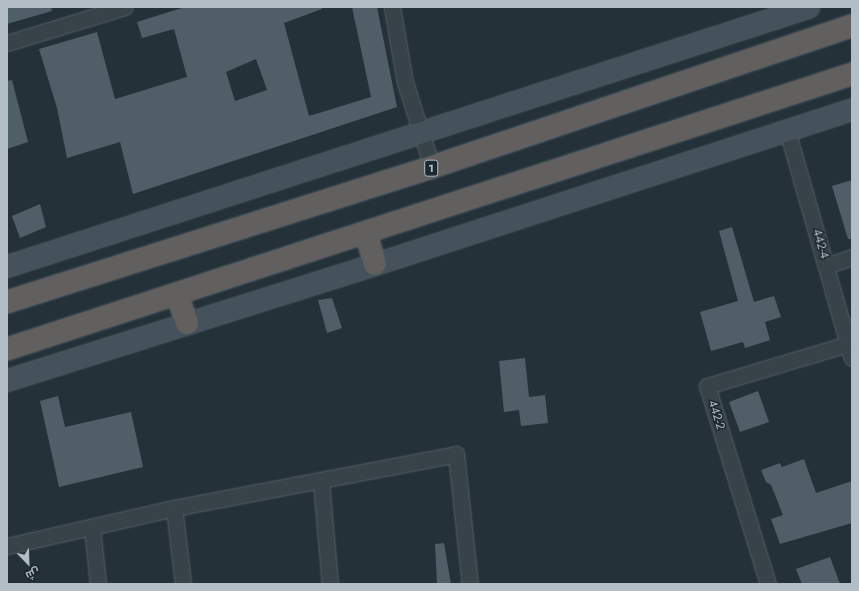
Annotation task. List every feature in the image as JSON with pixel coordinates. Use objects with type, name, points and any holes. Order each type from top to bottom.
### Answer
[{"type":"highway","name":"1","points":[[7,302],[432,167],[852,26]]},
{"type":"highway","points":[[7,349],[177,295],[852,74]]},
{"type":"highway","points":[[366,233],[375,264]]},
{"type":"highway","points":[[177,295],[187,323]]},
{"type":"main road","points":[[7,266],[421,134],[808,7]]},
{"type":"main road","points":[[7,380],[375,264],[852,109]]},
{"type":"street","points":[[7,43],[125,7]]},
{"type":"street","points":[[392,7],[405,82],[432,167]]},
{"type":"street","name":"442-4","points":[[787,130],[850,351]]},
{"type":"street","points":[[826,266],[852,257]]},
{"type":"street","name":"442-2","points":[[768,584],[707,386],[850,351]]},
{"type":"street","points":[[7,546],[174,508],[320,482],[456,454],[470,584]]},
{"type":"street","points":[[320,482],[330,584]]},
{"type":"street","points":[[174,508],[183,584]]},
{"type":"street","points":[[92,527],[98,584]]},
{"type":"building","points":[[7,7],[51,7],[52,11],[7,24]]},
{"type":"building","points":[[185,7],[322,7],[322,9],[284,23],[309,116],[371,97],[352,7],[377,7],[397,107],[133,194],[120,142],[67,158],[57,108],[39,49],[97,32],[115,99],[187,77],[174,29],[142,38],[137,22]],"holes":[[[256,59],[267,90],[235,101],[226,72]]]},
{"type":"building","points":[[12,80],[28,142],[7,149],[7,81]]},
{"type":"building","points":[[852,180],[852,239],[848,239],[832,186]]},
{"type":"building","points":[[40,204],[46,227],[20,238],[12,216]]},
{"type":"building","points":[[732,227],[754,302],[774,296],[781,317],[765,322],[770,340],[745,348],[743,342],[711,351],[700,312],[738,301],[719,231]]},
{"type":"building","points":[[332,298],[342,328],[327,333],[318,300]]},
{"type":"building","points":[[525,358],[529,397],[545,395],[548,423],[521,426],[519,410],[504,412],[499,361]]},
{"type":"building","points":[[758,391],[769,422],[740,432],[729,402]]},
{"type":"building","points":[[58,396],[65,427],[131,412],[143,467],[59,487],[40,401]]},
{"type":"building","points":[[804,459],[816,493],[852,481],[852,523],[780,544],[771,519],[783,515],[771,485],[766,482],[761,470],[780,463],[782,467]]},
{"type":"building","points":[[444,543],[451,584],[437,584],[435,544]]},
{"type":"building","points":[[830,557],[840,584],[802,584],[796,569]]}]
